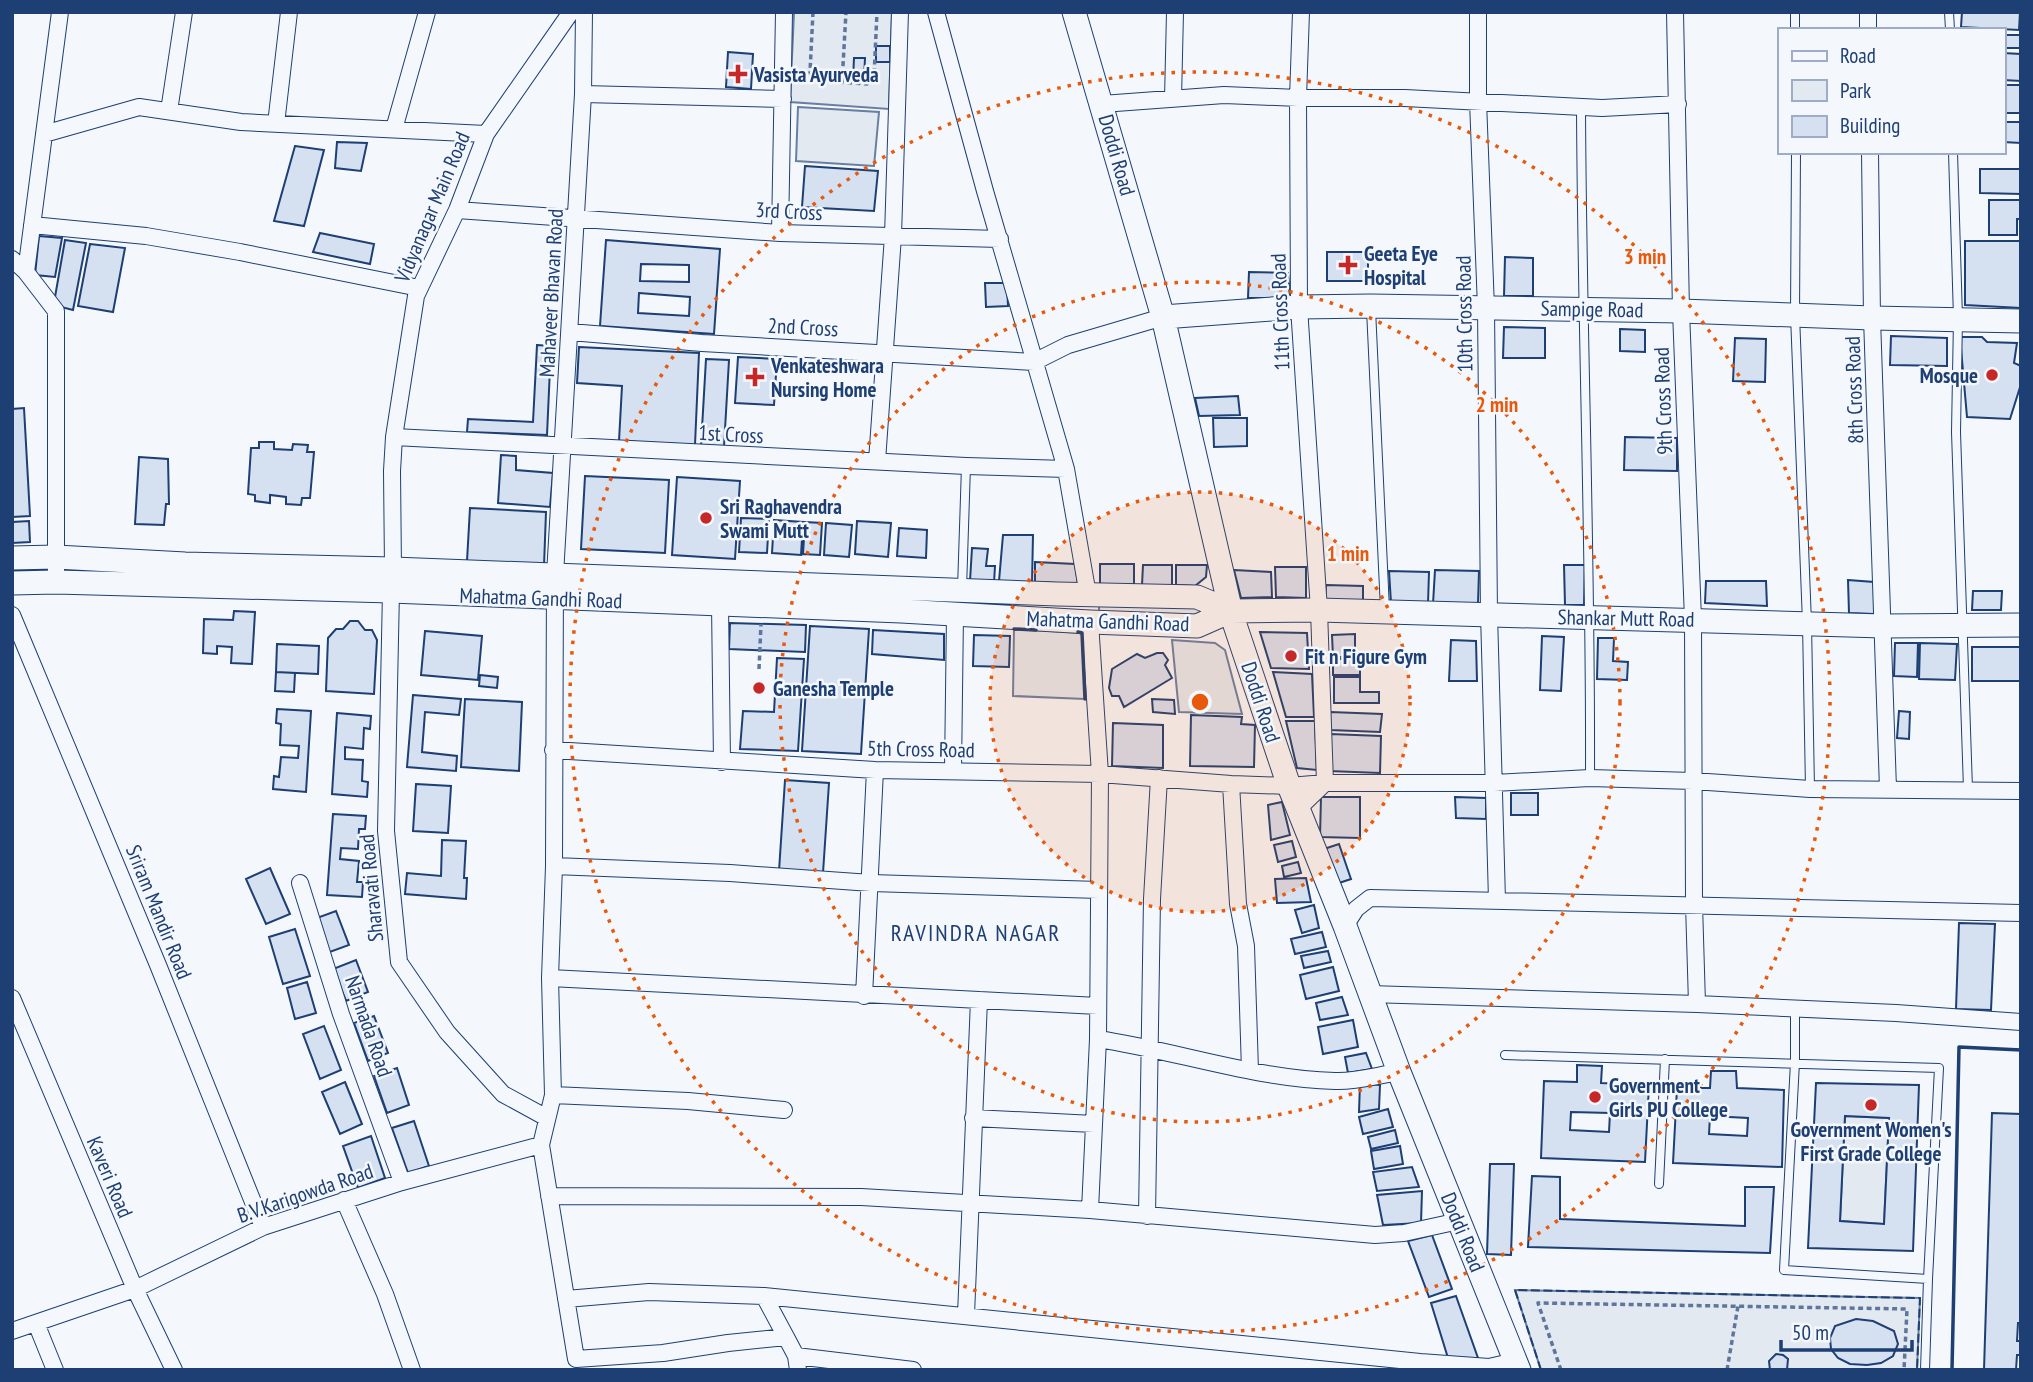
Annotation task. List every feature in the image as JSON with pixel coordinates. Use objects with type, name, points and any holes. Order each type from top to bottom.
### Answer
[{"type":"street","points":[[26,272],[60,12]]},
{"type":"street","points":[[169,111],[184,12]]},
{"type":"street","points":[[276,124],[289,12]]},
{"type":"street","points":[[394,129],[427,12]]},
{"type":"street","name":"Vidyanagar Main Road","points":[[392,580],[394,437],[416,296],[457,210],[486,134],[571,12]]},
{"type":"street","name":"Mahaveer Bhavan Road","points":[[541,1146],[553,1095],[550,978],[554,866],[555,575],[583,94],[584,12]]},
{"type":"street","points":[[780,233],[784,12]]},
{"type":"street","points":[[877,461],[893,236],[900,12]]},
{"type":"street","points":[[936,12],[1066,469],[1088,595],[1100,774],[1098,1040],[1090,1210]]},
{"type":"street","name":"Doddi Road","points":[[1074,12],[1163,317],[1231,611],[1289,786],[1399,1072],[1517,1365]]},
{"type":"street","points":[[1173,99],[1175,12]]},
{"type":"street","name":"11th Cross Road","points":[[1301,12],[1298,98],[1299,306],[1319,610],[1325,783]]},
{"type":"street","name":"10th Cross Road","points":[[1478,12],[1497,900]]},
{"type":"street","name":"9th Cross Road","points":[[1675,12],[1681,311],[1693,619],[1693,904],[1697,1004]]},
{"type":"street","points":[[583,94],[783,99]]},
{"type":"street","points":[[1102,104],[1224,95],[1298,98],[1405,97],[1581,107],[1678,104]]},
{"type":"street","points":[[44,134],[139,107],[242,122],[486,134]]},
{"type":"street","name":"8th Cross Road","points":[[1870,154],[1872,318],[1888,789]]},
{"type":"street","name":"3rd Cross","points":[[457,210],[780,233],[1000,239]]},
{"type":"street","points":[[32,225],[146,236],[419,288]]},
{"type":"street","points":[[12,259],[57,311],[57,582]]},
{"type":"street","name":"Sampige Road","points":[[1163,317],[1299,306],[1371,306],[1681,311],[2021,321]]},
{"type":"street","points":[[1034,362],[1068,345],[1163,317]]},
{"type":"street","name":"2nd Cross","points":[[570,332],[702,343],[1034,362]]},
{"type":"street","name":"1st Cross","points":[[394,437],[966,467],[1066,469]]},
{"type":"street","name":"Mahatma Gandhi Road","points":[[12,558],[56,557],[185,564],[392,580],[555,599],[1197,626],[1231,611]]},
{"type":"street","name":"Mahatma Gandhi Road","points":[[12,583],[392,580],[555,575],[1197,597],[1231,611]]},
{"type":"street","name":"Sharavati Road","points":[[392,580],[386,831],[399,962],[447,1032],[503,1094],[547,1118]]},
{"type":"street","points":[[786,607],[789,583]]},
{"type":"street","points":[[720,604],[722,762]]},
{"type":"street","name":"Shankar Mutt Road","points":[[1231,611],[1319,610],[1883,626],[2021,625]]},
{"type":"street","points":[[953,771],[955,614]]},
{"type":"street","name":"Sriram Mandir Road","points":[[12,615],[158,965],[263,1227]]},
{"type":"street","name":"5th Cross Road","points":[[553,750],[722,762],[875,769],[1100,774],[1289,786],[1325,783],[1494,783],[1590,778],[1693,781],[1810,789],[2021,791]]},
{"type":"street","points":[[864,996],[875,769]]},
{"type":"street","points":[[1147,1216],[1154,852],[1158,779]]},
{"type":"street","points":[[1298,809],[1325,783]]},
{"type":"street","points":[[1231,784],[1238,904],[1246,946],[1251,1070]]},
{"type":"street","points":[[554,866],[730,873],[871,883],[1099,890]]},
{"type":"street","name":"Narmada Road","points":[[300,883],[341,1014],[402,1182]]},
{"type":"street","points":[[1345,926],[1356,909],[1370,898],[2021,913]]},
{"type":"street","points":[[550,978],[1098,1006]]},
{"type":"street","points":[[1369,995],[1697,1004],[2021,1022]]},
{"type":"street","name":"Kaveri Road","points":[[12,998],[135,1289],[174,1370]]},
{"type":"street","points":[[966,1315],[979,1000]]},
{"type":"street","points":[[1098,1040],[1150,1047],[1288,1077],[1338,1082],[1399,1072]]},
{"type":"street","points":[[553,1095],[688,1101],[784,1110]]},
{"type":"street","points":[[973,1118],[1094,1124]]},
{"type":"street","points":[[541,1146],[576,1359],[663,1353],[786,1337]]},
{"type":"street","name":"B.V.Karigowda Road","points":[[14,1326],[36,1322],[135,1289],[263,1227],[402,1182],[541,1146]]},
{"type":"street","points":[[549,1196],[860,1197],[1090,1210],[1375,1235],[1404,1233],[1459,1221]]},
{"type":"street","points":[[344,1200],[385,1294],[412,1370]]},
{"type":"street","points":[[566,1299],[649,1292],[764,1296],[1434,1363],[1489,1367],[1517,1365]]},
{"type":"street","points":[[764,1296],[797,1363],[913,1370]]},
{"type":"street","points":[[36,1322],[55,1370]]},
{"type":"lane","points":[[1581,107],[1582,309],[1591,617],[1590,778]]},
{"type":"lane","points":[[1796,154],[1795,315],[1807,623],[1810,789]]},
{"type":"lane","points":[[1953,154],[1958,318],[1956,432],[1968,789]]},
{"type":"lane","points":[[1371,306],[1385,613]]},
{"type":"lane","points":[[961,590],[966,467]]},
{"type":"lane","points":[[1795,1009],[1795,1062],[1784,1270],[1928,1279]]},
{"type":"lane","points":[[1505,1055],[1939,1068],[1925,1370]]},
{"type":"lane","points":[[1658,1184],[1665,1059]]},
{"type":"path","points":[[813,12],[810,72],[813,79],[867,84],[874,77],[877,12]]},
{"type":"path","points":[[842,83],[846,12]]},
{"type":"path","points":[[759,669],[761,624]]},
{"type":"path","points":[[1560,1370],[1538,1303],[1907,1309],[1904,1370]]},
{"type":"path","points":[[1727,1370],[1738,1306]]},
{"type":"green space","points":[[794,12],[892,12],[889,109],[790,102]]},
{"type":"green space","points":[[798,107],[879,112],[874,166],[796,161]]},
{"type":"green space","points":[[1099,603],[1200,606],[1200,615],[1099,613]]},
{"type":"green space","points":[[1014,629],[1082,633],[1085,699],[1013,696]]},
{"type":"green space","points":[[1172,640],[1215,643],[1225,650],[1242,714],[1179,712]]},
{"type":"green space","points":[[1845,1116],[1889,1118],[1884,1224],[1840,1221]]},
{"type":"green space","points":[[1515,1290],[1920,1298],[1917,1370],[1541,1370]]},
{"type":"building","points":[[1962,12],[2020,12],[2019,30],[1961,27]]},
{"type":"building","points":[[2005,35],[2021,35],[2021,48],[2005,48]]},
{"type":"building","points":[[876,46],[890,46],[890,62],[876,62]]},
{"type":"building","points":[[728,52],[753,54],[751,89],[726,87]]},
{"type":"building","points":[[2005,53],[2021,54],[2021,81],[2005,80]]},
{"type":"building","points":[[854,58],[865,58],[864,80],[853,80]]},
{"type":"building","points":[[2005,85],[2021,85],[2021,113],[2005,113]]},
{"type":"building","points":[[2005,122],[2021,122],[2021,143],[2005,142]]},
{"type":"building","points":[[337,142],[367,143],[361,171],[335,168]]},
{"type":"building","points":[[295,146],[324,150],[304,226],[274,221]]},
{"type":"building","points":[[805,166],[878,171],[874,211],[802,207]]},
{"type":"building","points":[[1980,169],[2021,169],[2021,194],[1980,193]]},
{"type":"building","points":[[1989,200],[2021,200],[2021,219],[2017,219],[2017,235],[1989,235]]},
{"type":"building","points":[[320,233],[374,244],[370,264],[313,252]]},
{"type":"building","points":[[39,236],[62,238],[55,277],[35,275]]},
{"type":"building","points":[[65,240],[86,243],[73,310],[57,306],[55,297]]},
{"type":"building","points":[[606,240],[720,249],[714,334],[600,326]],"holes":[[[641,264],[689,265],[689,282],[640,281]],[[639,293],[690,297],[689,316],[638,313]]]},
{"type":"building","points":[[1965,241],[2021,241],[2021,308],[1965,305]]},
{"type":"building","points":[[90,244],[125,248],[113,312],[78,306]]},
{"type":"building","points":[[1327,252],[1368,252],[1368,281],[1327,281]]},
{"type":"building","points":[[1505,257],[1533,258],[1533,296],[1504,296]]},
{"type":"building","points":[[1249,272],[1288,273],[1290,298],[1248,298]]},
{"type":"building","points":[[985,283],[1007,283],[1008,306],[986,307]]},
{"type":"building","points":[[1504,327],[1545,328],[1545,358],[1503,358]]},
{"type":"building","points":[[1620,329],[1645,330],[1645,352],[1620,351]]},
{"type":"building","points":[[1891,336],[1947,338],[1947,366],[1890,365]]},
{"type":"building","name":"Mosque","points":[[1960,337],[1982,337],[1987,342],[2017,343],[2014,363],[2021,366],[2021,384],[2010,419],[1967,417]]},
{"type":"building","points":[[1735,338],[1766,339],[1765,382],[1733,381]]},
{"type":"building","points":[[537,345],[551,346],[547,435],[467,432],[468,419],[533,422]]},
{"type":"building","points":[[579,347],[699,353],[695,445],[619,441],[622,386],[577,383]]},
{"type":"building","points":[[738,357],[777,359],[774,405],[735,403]]},
{"type":"building","points":[[706,359],[729,360],[724,447],[701,446]]},
{"type":"building","points":[[1238,396],[1240,415],[1199,416],[1195,398]]},
{"type":"building","points":[[24,408],[30,516],[12,517],[12,409]]},
{"type":"building","points":[[1213,418],[1247,418],[1247,446],[1214,447]]},
{"type":"building","points":[[1625,437],[1677,438],[1677,471],[1624,470]]},
{"type":"building","points":[[259,442],[274,442],[274,449],[292,450],[293,444],[308,445],[307,452],[314,452],[310,498],[302,498],[301,505],[286,504],[286,497],[270,495],[270,503],[255,501],[255,495],[248,494],[251,448],[259,448]]},
{"type":"building","points":[[501,455],[516,456],[516,470],[553,473],[550,507],[498,503]]},
{"type":"building","points":[[139,457],[168,459],[169,504],[166,504],[164,525],[135,524]]},
{"type":"building","points":[[585,476],[669,480],[665,553],[581,549]]},
{"type":"building","name":"Sri Raghavendra Swami Mutt","points":[[677,477],[740,481],[735,559],[672,555]]},
{"type":"building","points":[[470,508],[546,512],[544,566],[467,561]]},
{"type":"building","points":[[741,518],[769,519],[767,553],[739,552]]},
{"type":"building","points":[[774,520],[803,522],[801,555],[772,553]]},
{"type":"building","points":[[29,521],[30,542],[12,543],[12,522]]},
{"type":"building","points":[[857,521],[891,523],[888,557],[855,554]]},
{"type":"building","points":[[805,522],[822,523],[820,555],[803,554]]},
{"type":"building","points":[[826,523],[852,525],[849,557],[824,555]]},
{"type":"building","points":[[899,528],[927,530],[926,558],[897,556]]},
{"type":"building","points":[[1003,535],[1033,535],[1032,583],[999,581]]},
{"type":"building","points":[[972,548],[988,549],[986,566],[995,566],[994,583],[970,581]]},
{"type":"building","points":[[1035,562],[1075,564],[1078,584],[1035,582]]},
{"type":"building","points":[[1100,564],[1134,564],[1134,584],[1100,585]]},
{"type":"building","points":[[1143,565],[1172,565],[1172,585],[1142,585]]},
{"type":"building","points":[[1176,565],[1207,565],[1206,577],[1195,586],[1176,585]]},
{"type":"building","points":[[1564,565],[1585,565],[1584,605],[1565,605]]},
{"type":"building","points":[[1275,567],[1306,567],[1306,598],[1276,597]]},
{"type":"building","points":[[1234,570],[1271,572],[1272,597],[1241,598]]},
{"type":"building","points":[[1435,570],[1479,571],[1478,604],[1433,604]]},
{"type":"building","points":[[1389,571],[1429,572],[1428,604],[1391,603]]},
{"type":"building","points":[[1848,580],[1874,582],[1874,614],[1849,613]]},
{"type":"building","points":[[1706,581],[1766,581],[1767,606],[1705,603]]},
{"type":"building","points":[[1326,585],[1363,586],[1363,604],[1325,603]]},
{"type":"building","points":[[1973,591],[2002,591],[2001,610],[1972,610]]},
{"type":"building","points":[[234,611],[255,612],[252,664],[231,663],[232,647],[217,646],[217,654],[203,653],[204,619],[233,620]]},
{"type":"building","points":[[350,621],[358,621],[365,630],[372,630],[377,640],[374,694],[326,691],[328,638],[336,629],[343,629]]},
{"type":"building","points":[[730,623],[806,625],[805,652],[729,649]]},
{"type":"building","points":[[810,626],[869,629],[861,754],[802,751]]},
{"type":"building","points":[[873,630],[944,634],[944,660],[872,654]]},
{"type":"building","points":[[425,631],[482,636],[478,680],[421,675]]},
{"type":"building","points":[[1260,632],[1307,633],[1309,669],[1271,668]]},
{"type":"building","points":[[1355,634],[1355,657],[1333,657],[1332,635]]},
{"type":"building","points":[[974,635],[1010,636],[1009,667],[973,666]]},
{"type":"building","points":[[1542,636],[1564,637],[1561,691],[1540,690]]},
{"type":"building","points":[[1598,638],[1614,638],[1613,661],[1628,662],[1627,680],[1597,679]]},
{"type":"building","points":[[1451,640],[1476,641],[1477,681],[1449,681]]},
{"type":"building","points":[[1895,643],[1918,643],[1917,677],[1894,676]]},
{"type":"building","points":[[1920,643],[1957,644],[1955,680],[1919,679]]},
{"type":"building","points":[[277,644],[319,646],[318,674],[276,672]]},
{"type":"building","points":[[1972,647],[2021,647],[2021,681],[1972,681]]},
{"type":"building","points":[[1163,653],[1168,660],[1165,665],[1172,678],[1124,707],[1119,696],[1112,696],[1109,688],[1112,669],[1137,654],[1145,658]]},
{"type":"building","points":[[777,658],[804,659],[798,751],[740,749],[743,711],[774,712]]},
{"type":"building","points":[[1333,659],[1360,659],[1360,675],[1333,675]]},
{"type":"building","points":[[276,672],[295,673],[294,692],[275,691]]},
{"type":"building","points":[[1273,672],[1312,674],[1314,717],[1286,717]]},
{"type":"building","points":[[480,675],[498,677],[497,688],[479,686]]},
{"type":"building","points":[[1334,677],[1360,677],[1360,692],[1379,692],[1379,703],[1334,703]]},
{"type":"building","points":[[413,695],[461,699],[459,715],[425,712],[422,752],[457,756],[456,771],[407,767]]},
{"type":"building","points":[[465,699],[522,702],[519,771],[461,767]]},
{"type":"building","points":[[1152,699],[1174,700],[1175,714],[1153,712]]},
{"type":"building","points":[[277,709],[311,711],[306,792],[273,789],[274,776],[279,777],[281,757],[298,758],[299,746],[280,745],[281,724],[276,723]]},
{"type":"building","points":[[1899,711],[1910,712],[1909,739],[1897,738]]},
{"type":"building","points":[[1330,712],[1382,714],[1380,732],[1330,730]]},
{"type":"building","points":[[337,713],[371,716],[370,729],[364,728],[363,749],[345,747],[345,759],[363,760],[362,781],[368,782],[367,797],[332,794]]},
{"type":"building","points":[[1191,715],[1242,717],[1241,724],[1255,725],[1254,767],[1190,766]]},
{"type":"building","points":[[1286,721],[1315,721],[1317,770],[1297,768]]},
{"type":"building","points":[[1113,723],[1163,725],[1163,768],[1112,766]]},
{"type":"building","points":[[1330,734],[1381,736],[1380,773],[1329,771]]},
{"type":"building","points":[[785,780],[829,783],[823,873],[779,871]]},
{"type":"building","points":[[416,784],[451,786],[448,833],[413,831]]},
{"type":"building","points":[[1511,793],[1538,793],[1538,815],[1511,815]]},
{"type":"building","points":[[1321,797],[1360,797],[1360,838],[1320,837]]},
{"type":"building","points":[[1455,797],[1486,798],[1486,819],[1456,818]]},
{"type":"building","points":[[1282,802],[1290,835],[1271,840],[1268,805]]},
{"type":"building","points":[[333,814],[366,816],[365,829],[359,829],[358,849],[341,848],[340,859],[359,861],[357,882],[363,882],[362,897],[327,895]]},
{"type":"building","points":[[442,840],[466,841],[466,899],[405,894],[407,873],[441,876]]},
{"type":"building","points":[[1292,841],[1296,857],[1278,862],[1274,845]]},
{"type":"building","points":[[1339,844],[1351,879],[1336,884],[1324,849]]},
{"type":"building","points":[[1298,862],[1301,873],[1284,877],[1282,866]]},
{"type":"building","points":[[270,868],[290,914],[266,924],[246,879]]},
{"type":"building","points":[[1306,878],[1311,902],[1277,903],[1275,879]]},
{"type":"building","points":[[1314,905],[1319,928],[1302,933],[1295,910]]},
{"type":"building","points":[[336,911],[349,945],[327,953],[314,919]]},
{"type":"building","points":[[1959,923],[1995,924],[1991,1010],[1956,1009]]},
{"type":"building","points":[[295,929],[310,976],[283,984],[269,937]]},
{"type":"building","points":[[1322,932],[1326,947],[1295,954],[1291,939]]},
{"type":"building","points":[[1328,951],[1331,962],[1304,968],[1301,956]]},
{"type":"building","points":[[356,960],[368,992],[346,1001],[333,969]]},
{"type":"building","points":[[1333,967],[1339,991],[1306,999],[1300,975]]},
{"type":"building","points":[[307,982],[316,1013],[295,1019],[287,988]]},
{"type":"building","points":[[1342,997],[1348,1015],[1320,1020],[1316,1003]]},
{"type":"building","points":[[374,1016],[388,1053],[368,1061],[354,1023]]},
{"type":"building","points":[[1353,1020],[1358,1047],[1323,1054],[1318,1027]]},
{"type":"building","points":[[324,1026],[341,1070],[320,1079],[303,1034]]},
{"type":"building","points":[[1366,1053],[1372,1069],[1348,1073],[1345,1057]]},
{"type":"building","points":[[1577,1065],[1602,1066],[1601,1083],[1649,1085],[1645,1162],[1541,1158],[1544,1081],[1577,1082]],"holes":[[[1571,1112],[1610,1113],[1609,1132],[1570,1130]]]},
{"type":"building","points":[[397,1068],[409,1105],[387,1113],[374,1076]]},
{"type":"building","points":[[1711,1071],[1736,1071],[1737,1088],[1784,1090],[1782,1167],[1673,1163],[1677,1088],[1710,1088]],"holes":[[[1710,1116],[1748,1118],[1747,1136],[1709,1134]]]},
{"type":"building","points":[[345,1082],[362,1124],[340,1134],[322,1092]]},
{"type":"building","points":[[1360,1083],[1380,1085],[1379,1109],[1359,1112]]},
{"type":"building","points":[[1816,1083],[1919,1085],[1913,1251],[1808,1248]],"holes":[[[1845,1116],[1889,1118],[1884,1224],[1840,1221]]]},
{"type":"building","points":[[1388,1109],[1393,1127],[1363,1134],[1359,1117]]},
{"type":"building","points":[[1992,1113],[2021,1114],[2021,1323],[2018,1323],[2017,1341],[2021,1341],[2021,1355],[2017,1355],[2016,1370],[1984,1370]]},
{"type":"building","points":[[414,1121],[429,1166],[408,1173],[392,1128]]},
{"type":"building","points":[[1395,1130],[1398,1143],[1371,1149],[1368,1137]]},
{"type":"building","points":[[371,1136],[385,1178],[358,1188],[343,1146]]},
{"type":"building","points":[[1400,1146],[1403,1164],[1374,1169],[1371,1151]]},
{"type":"building","points":[[1490,1164],[1514,1164],[1511,1255],[1487,1254]]},
{"type":"building","points":[[1412,1167],[1419,1187],[1377,1191],[1373,1172]]},
{"type":"building","points":[[1532,1176],[1560,1177],[1560,1219],[1745,1226],[1745,1187],[1774,1187],[1770,1253],[1528,1247]]},
{"type":"building","points":[[1422,1191],[1421,1223],[1383,1225],[1377,1195]]},
{"type":"building","points":[[1432,1235],[1452,1289],[1429,1297],[1408,1241]]},
{"type":"building","points":[[1456,1296],[1478,1358],[1448,1358],[1431,1303]]},
{"type":"building","points":[[1856,1319],[1873,1321],[1894,1331],[1898,1344],[1893,1356],[1881,1363],[1867,1365],[1850,1364],[1838,1358],[1831,1349],[1830,1338],[1835,1326]]},
{"type":"building","points":[[1776,1354],[1788,1359],[1787,1370],[1770,1370],[1769,1361]]},
{"type":"fence","points":[[1541,1370],[1515,1290],[1920,1298],[1917,1370]]},
{"type":"wall","points":[[1014,629],[1036,630]]},
{"type":"wall","points":[[1078,632],[1082,633],[1085,699]]},
{"type":"wall","points":[[1952,1370],[1959,1047],[2021,1050]]},
{"type":"place","name":"Vasista Ayurveda","points":[[738,74]]},
{"type":"place","name":"Geeta Eye Hospital","points":[[1348,265]]},
{"type":"place","name":"Mosque","points":[[1992,375]]},
{"type":"place","name":"Venkateshwara Nursing Home","points":[[755,377]]},
{"type":"place","name":"Sri Raghavendra Swami Mutt","points":[[706,518]]},
{"type":"place","name":"Fit n Figure Gym","points":[[1291,656]]},
{"type":"place","name":"Ganesha Temple","points":[[759,688]]},
{"type":"place","name":"Government Girls PU College","points":[[1595,1097]]},
{"type":"place","name":"Government Women's First Grade College","points":[[1871,1105]]},
{"type":"district","name":"RAVINDRA NAGAR","points":[[976,932]]}]
